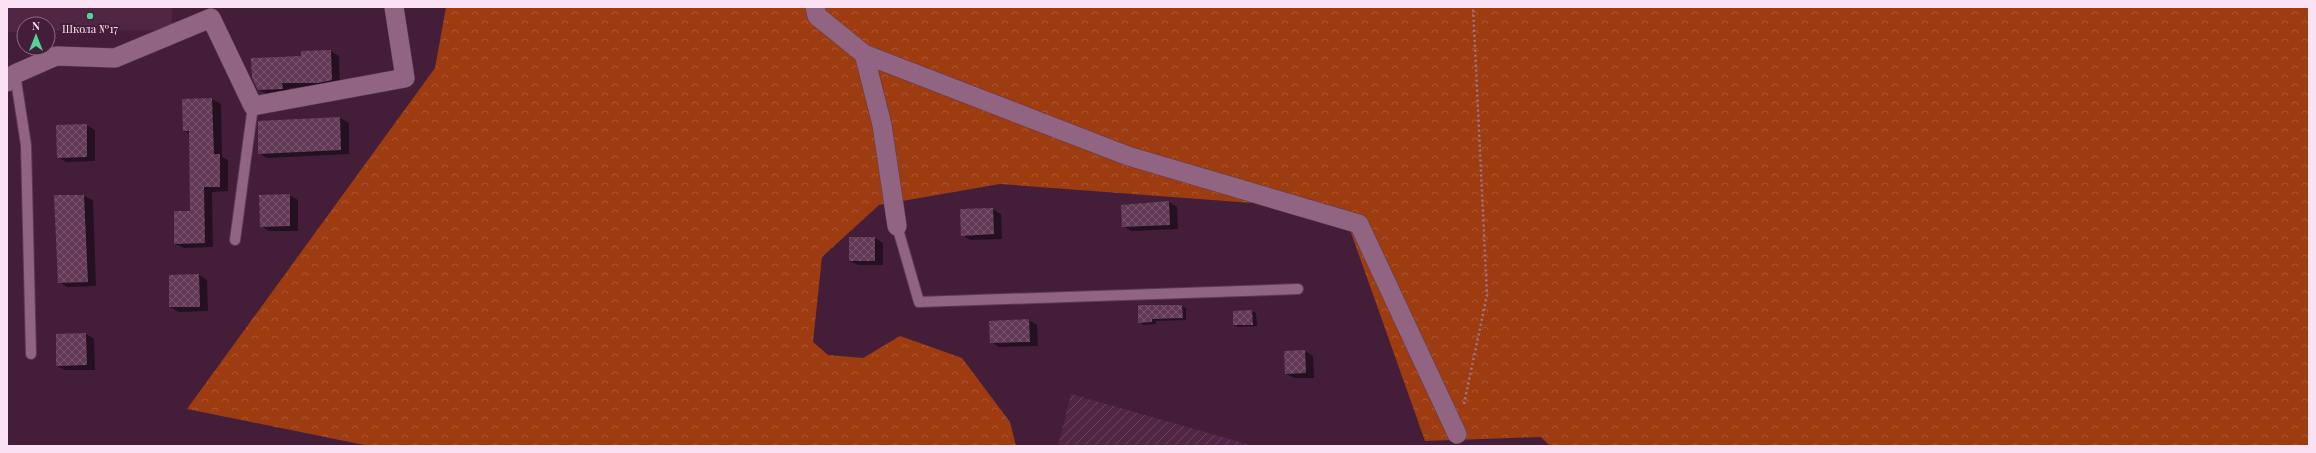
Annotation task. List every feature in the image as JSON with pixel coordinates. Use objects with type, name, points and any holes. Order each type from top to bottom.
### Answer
[{"type":"street","points":[[10,76],[56,56],[115,58],[211,18],[253,106],[405,78],[394,7]]},
{"type":"street","points":[[815,7],[817,16],[864,54],[1128,156],[1359,224],[1457,434]]},
{"type":"street","points":[[864,54],[882,125],[897,226]]},
{"type":"lane","points":[[10,76],[26,145],[31,354]]},
{"type":"lane","points":[[235,240],[253,106]]},
{"type":"lane","points":[[897,226],[919,302],[1298,289]]},
{"type":"path","points":[[1457,434],[1487,295],[1473,7]]},
{"type":"shaded area","name":"Школа №17","points":[[7,7],[172,7],[172,30],[56,31],[56,16],[16,16],[16,32],[7,32]]},
{"type":"shaded area","points":[[1071,394],[1254,446],[1058,446]]},
{"type":"green space","points":[[446,7],[2309,7],[2309,446],[1550,446],[1541,437],[1425,441],[1343,210],[1000,184],[879,205],[822,257],[813,342],[828,355],[863,358],[900,336],[962,358],[1010,422],[1016,446],[369,446],[187,409],[435,68]]},
{"type":"building","points":[[331,50],[332,80],[318,83],[282,83],[283,89],[258,90],[252,78],[251,58],[301,56],[301,51]]},
{"type":"building","points":[[212,98],[214,154],[220,154],[220,187],[204,187],[205,243],[174,244],[174,211],[190,211],[189,131],[183,131],[182,99]]},
{"type":"building","points":[[340,117],[341,150],[258,154],[258,121]]},
{"type":"building","points":[[87,124],[87,157],[57,158],[56,125]]},
{"type":"building","points":[[290,194],[290,226],[260,227],[259,195]]},
{"type":"building","points":[[54,195],[84,195],[88,282],[58,283]]},
{"type":"building","points":[[1169,201],[1170,225],[1122,227],[1121,205]]},
{"type":"building","points":[[993,208],[994,234],[961,236],[960,209]]},
{"type":"building","points":[[849,237],[875,237],[875,261],[849,261]]},
{"type":"building","points":[[199,274],[200,307],[169,307],[169,275]]},
{"type":"building","points":[[1138,305],[1182,305],[1183,318],[1152,319],[1152,322],[1138,323]]},
{"type":"building","points":[[1252,310],[1253,325],[1233,325],[1233,311]]},
{"type":"building","points":[[1029,319],[1030,342],[990,343],[989,321]]},
{"type":"building","points":[[86,333],[87,365],[56,366],[56,334]]},
{"type":"building","points":[[1305,350],[1306,373],[1285,374],[1284,351]]},
{"type":"place","name":"Школа №17","points":[[90,16]]}]
